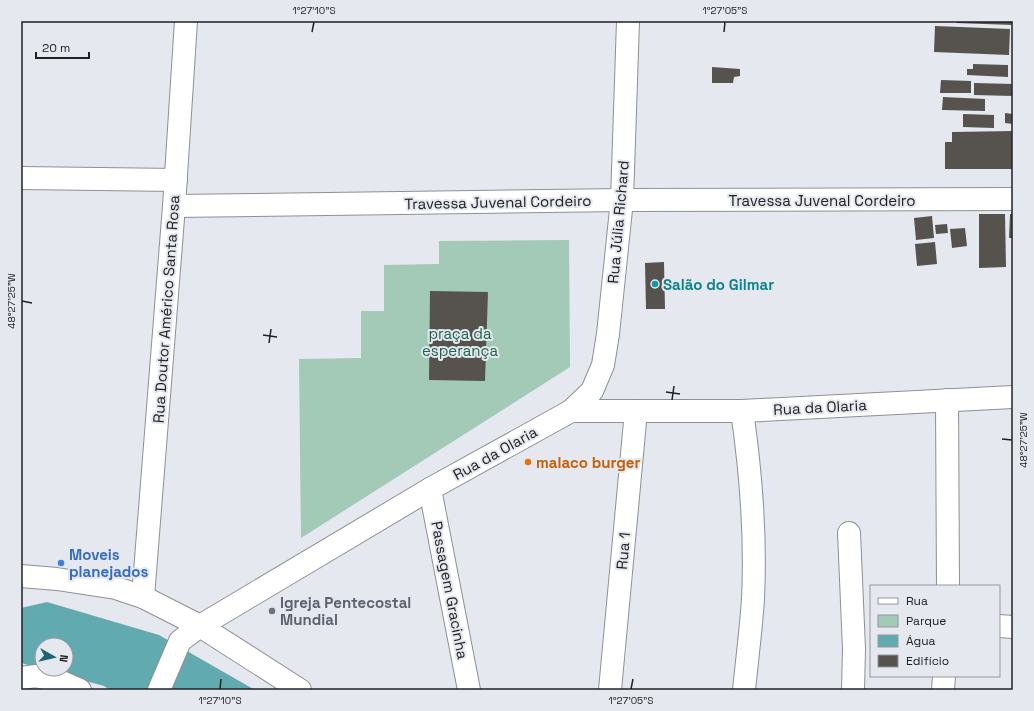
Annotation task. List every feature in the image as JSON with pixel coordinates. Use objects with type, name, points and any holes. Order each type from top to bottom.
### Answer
[{"type":"street","name":"Rua Doutor Américo Santa Rosa","points":[[143,597],[176,180],[186,21]]},
{"type":"street","name":"Rua Júlia Richard","points":[[571,411],[592,391],[603,365],[608,334],[622,200],[628,21]]},
{"type":"street","points":[[21,178],[176,180]]},
{"type":"street","name":"Travessa Juvenal Cordeiro","points":[[174,206],[622,200],[1013,199]]},
{"type":"street","name":"Rua da Olaria","points":[[159,690],[180,641],[200,626],[430,489],[571,411],[742,411],[1013,397]]},
{"type":"street","points":[[946,400],[948,585]]},
{"type":"street","name":"Rua 1","points":[[610,690],[636,411]]},
{"type":"street","points":[[742,411],[751,482],[753,546],[753,599],[744,690]]},
{"type":"street","name":"Passagem Gracinha","points":[[430,489],[469,690]]},
{"type":"street","points":[[848,533],[863,649],[853,690]]},
{"type":"street","points":[[21,576],[57,579],[116,588],[143,597],[200,626],[300,690]]},
{"type":"street","points":[[1000,626],[1013,627]]},
{"type":"street","points":[[21,678],[36,676],[64,682],[80,690]]},
{"type":"street","points":[[943,690],[944,677]]},
{"type":"green space","name":"praça da esperança","points":[[569,240],[570,367],[301,538],[299,359],[361,358],[361,311],[384,311],[384,265],[439,264],[439,241]]},
{"type":"water","points":[[47,602],[159,635],[255,690],[110,690],[104,686],[71,677],[74,677],[74,637],[34,637],[34,667],[21,663],[21,608]]},
{"type":"building","points":[[956,21],[1013,21],[1013,25],[956,23]]},
{"type":"building","points":[[935,26],[1010,29],[1009,55],[934,52]]},
{"type":"building","points":[[973,64],[1008,65],[1008,77],[967,75],[967,69],[973,69]]},
{"type":"building","points":[[712,67],[740,69],[740,76],[734,77],[733,83],[712,83]]},
{"type":"building","points":[[941,80],[971,81],[971,93],[940,93]]},
{"type":"building","points":[[974,83],[1013,84],[1013,96],[974,95]]},
{"type":"building","points":[[943,97],[985,99],[985,111],[942,110]]},
{"type":"building","points":[[1005,113],[1013,114],[1013,124],[1005,123]]},
{"type":"building","points":[[963,114],[994,115],[994,128],[963,127]]},
{"type":"building","points":[[1013,131],[1013,169],[945,169],[945,142],[952,142],[952,132]]},
{"type":"building","points":[[979,214],[1005,214],[1006,267],[979,268]]},
{"type":"building","points":[[1010,214],[1013,214],[1013,238],[1009,238]]},
{"type":"building","points":[[932,216],[934,238],[916,240],[914,218]]},
{"type":"building","points":[[947,224],[948,233],[936,234],[935,225]]},
{"type":"building","points":[[965,228],[967,246],[952,248],[950,229]]},
{"type":"building","points":[[935,242],[937,264],[917,266],[915,244]]},
{"type":"building","name":"Salão do Gilmar","points":[[664,262],[665,309],[646,309],[645,263]]},
{"type":"building","points":[[430,291],[488,292],[485,381],[429,380]]},
{"type":"place","name":"Salão do Gilmar","points":[[655,284]]},
{"type":"place","name":"malaco burger","points":[[528,462]]},
{"type":"place","name":"Moveis planejados","points":[[61,563]]},
{"type":"place","name":"Igreja Pentecostal Mundial","points":[[272,611]]}]
